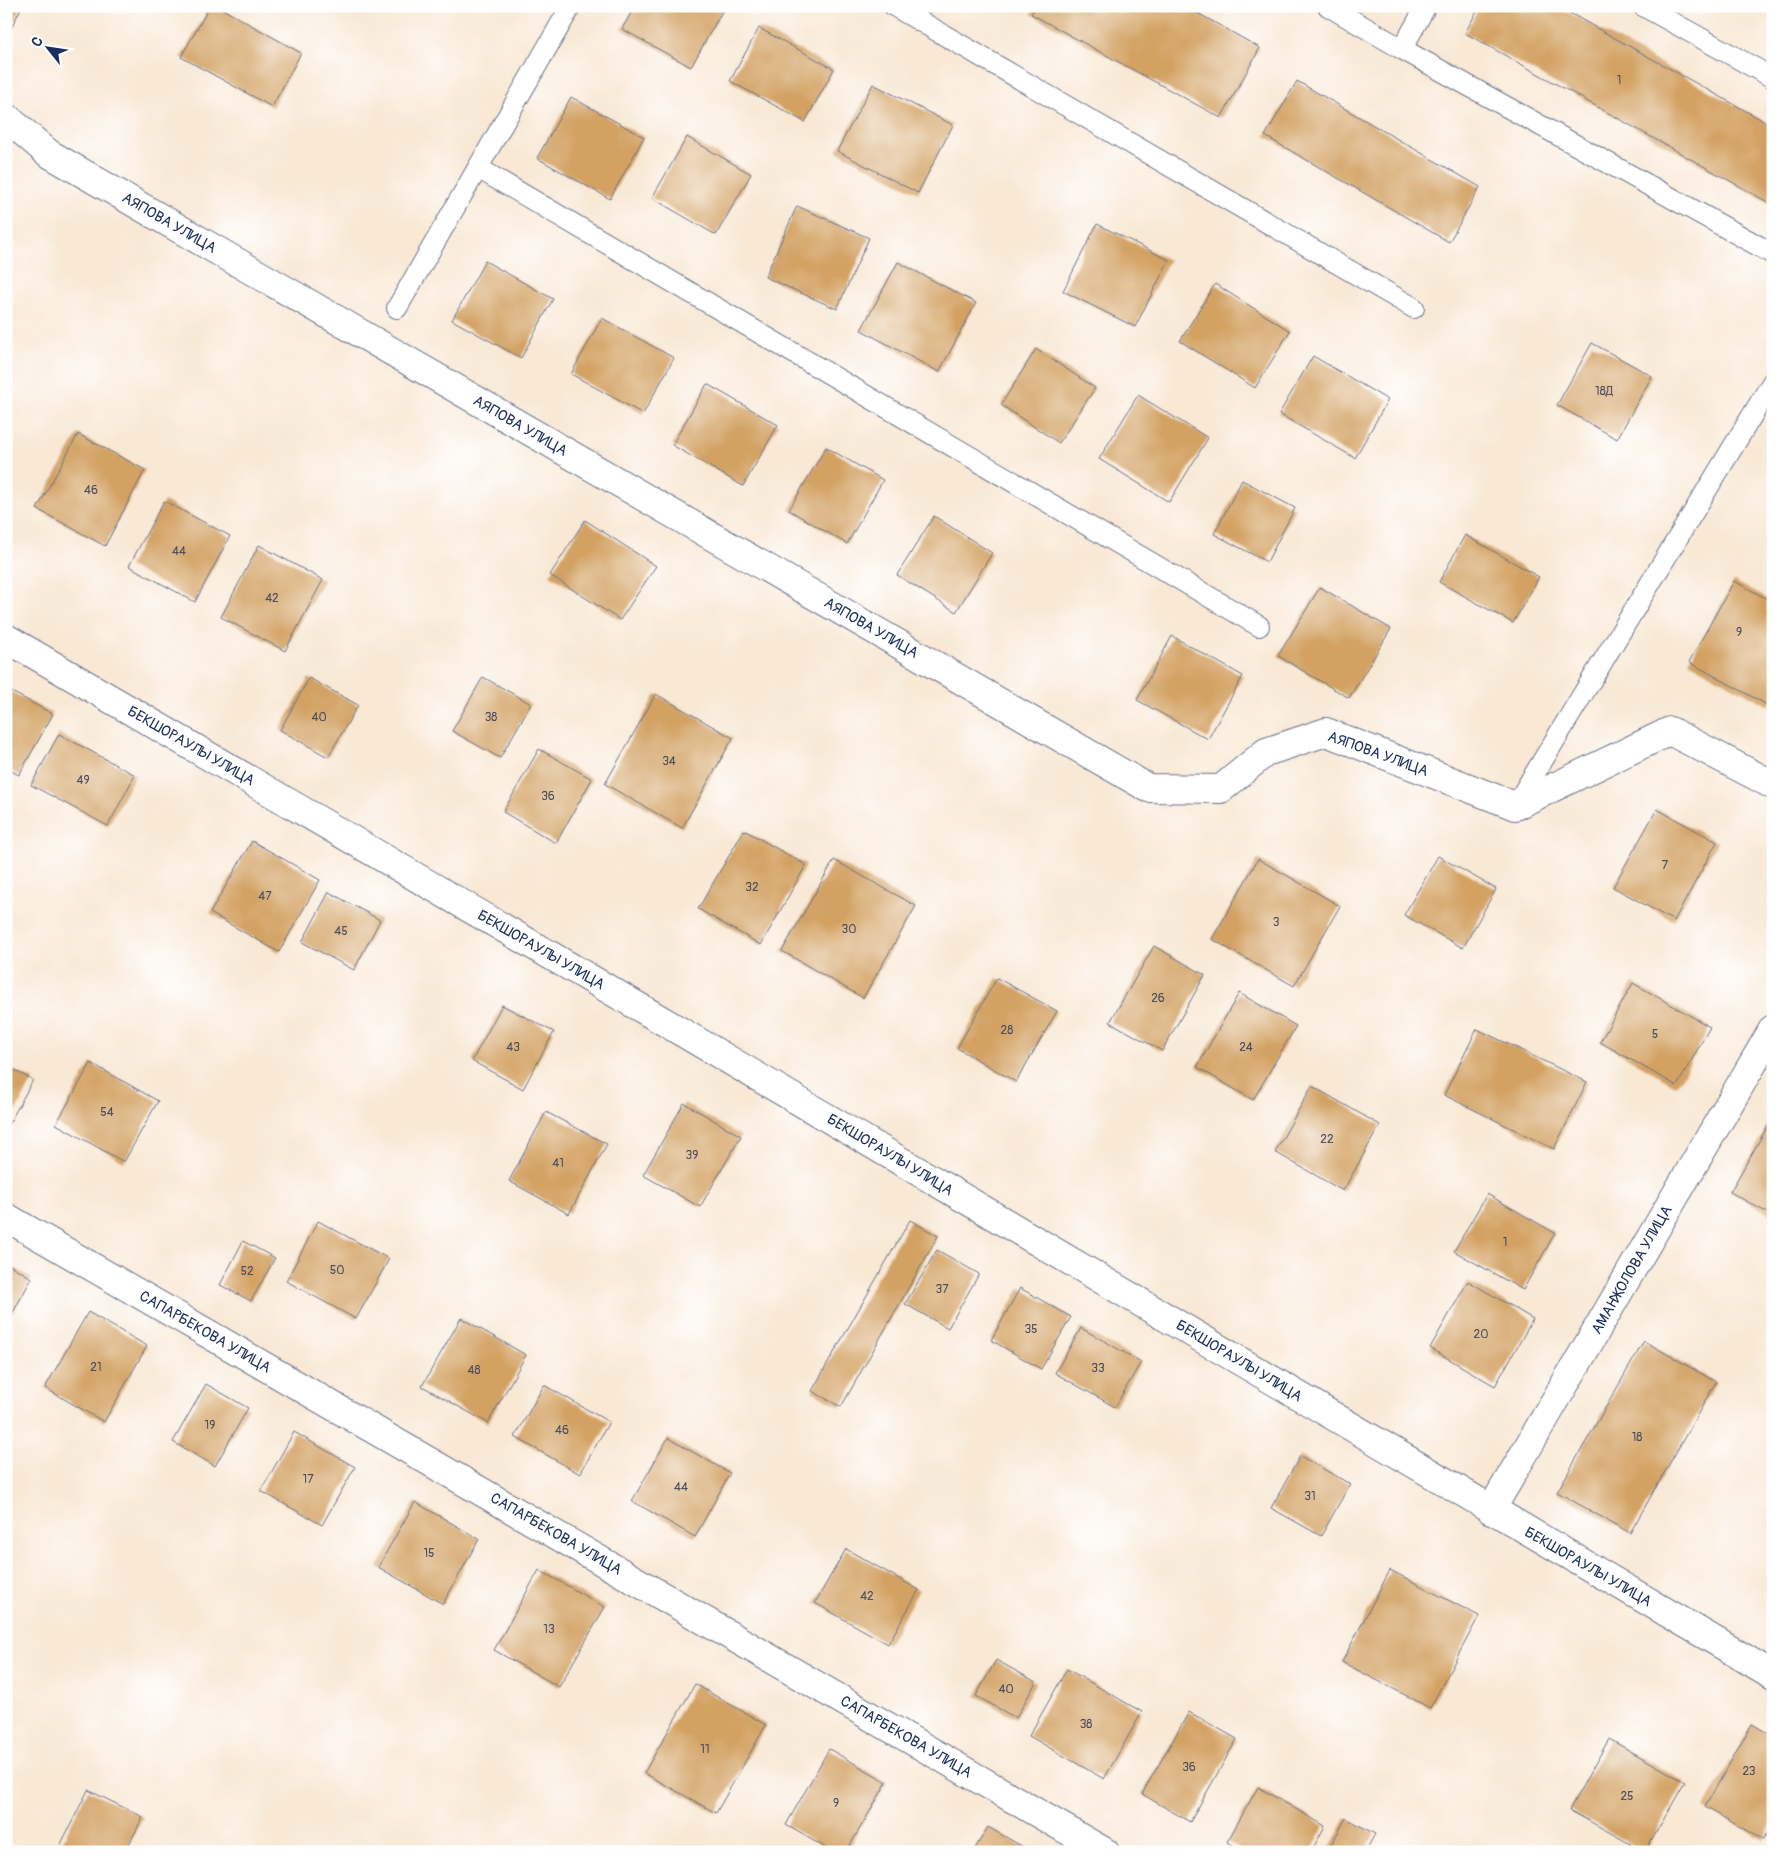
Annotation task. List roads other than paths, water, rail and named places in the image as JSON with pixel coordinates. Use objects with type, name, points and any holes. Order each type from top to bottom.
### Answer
[{"type":"street","name":"АЯПОВА УЛИЦА","points":[[6,117],[48,153],[1148,788],[1221,789],[1266,752],[1326,732],[1515,806]]},
{"type":"street","name":"БЕКШОРАУЛЫ УЛИЦА","points":[[6,638],[652,1014],[1773,1675]]},
{"type":"street","points":[[1515,806],[1670,731],[1773,785]]},
{"type":"street","name":"АМАНЖОЛОВА УЛИЦА","points":[[1491,1510],[1769,1044]]},
{"type":"street","name":"САПАРБЕКОВА УЛИЦА","points":[[6,1217],[1105,1852]]},
{"type":"lane","points":[[398,308],[572,6]]},
{"type":"lane","points":[[894,6],[1414,308]]},
{"type":"lane","points":[[1328,6],[1402,49],[1773,254]]},
{"type":"lane","points":[[1402,49],[1426,6]]},
{"type":"lane","points":[[1643,6],[1773,78]]},
{"type":"lane","points":[[478,168],[1259,626]]},
{"type":"lane","points":[[1515,806],[1773,381]]}]
